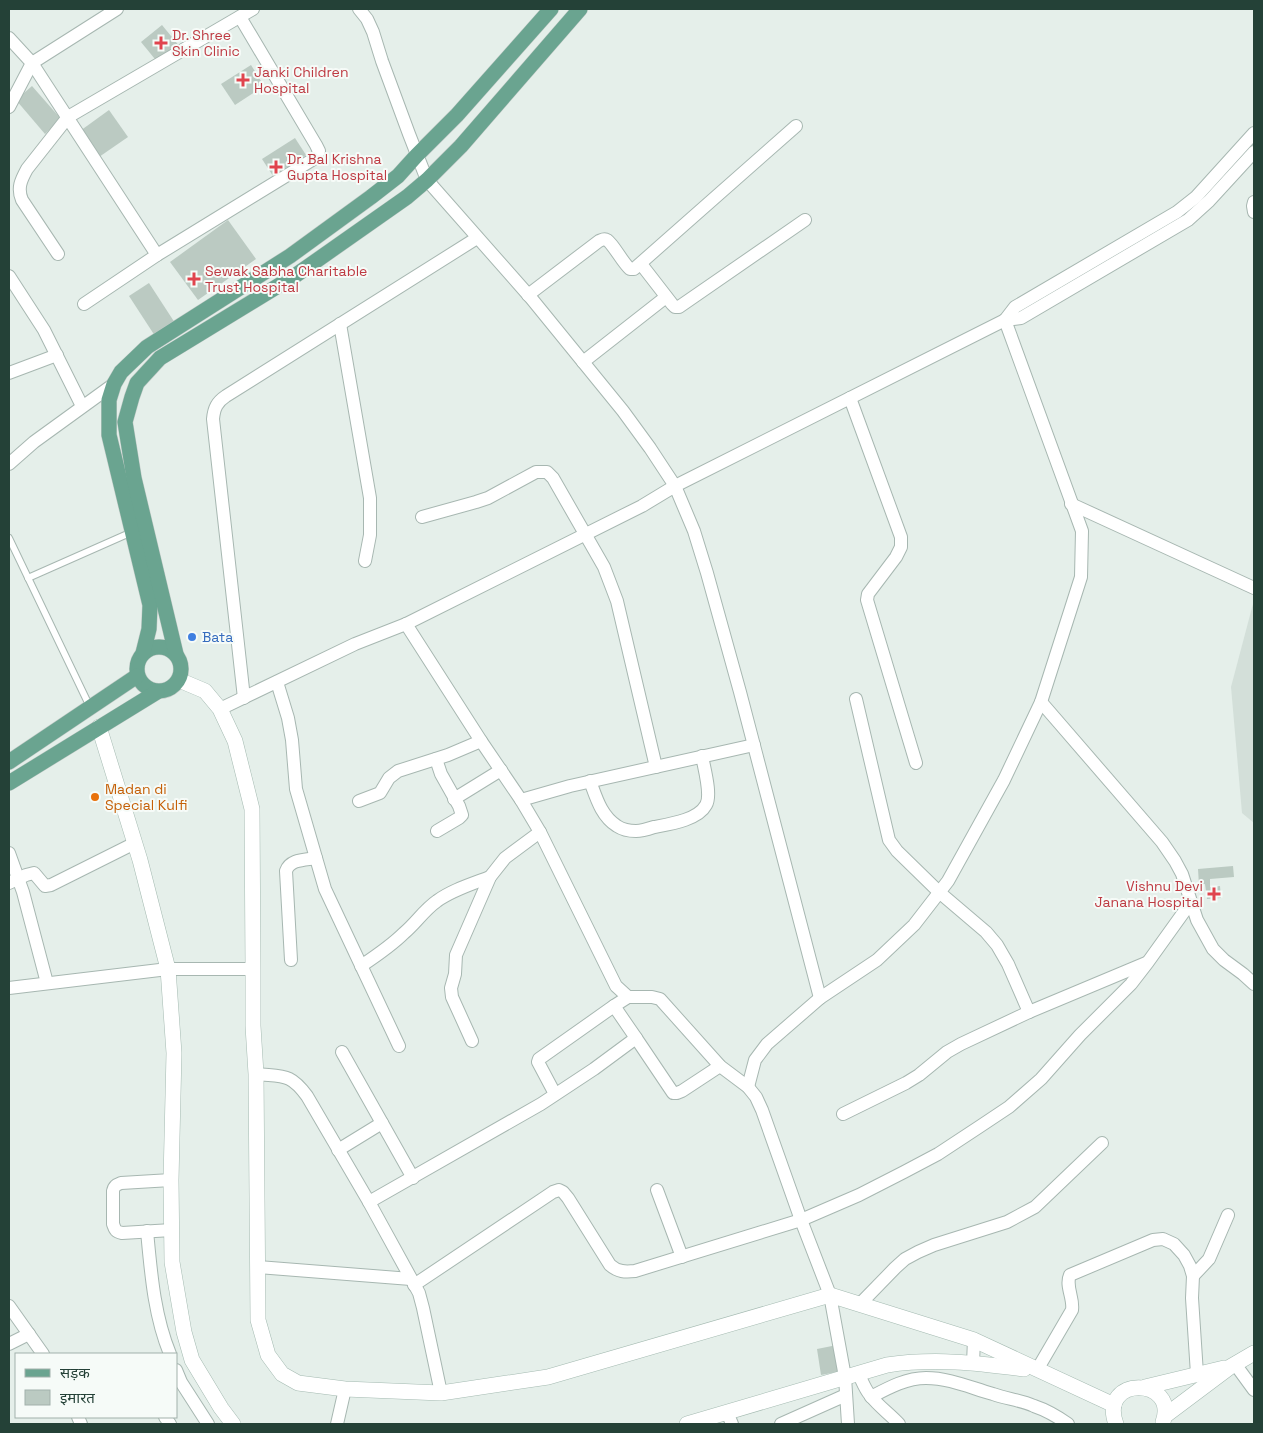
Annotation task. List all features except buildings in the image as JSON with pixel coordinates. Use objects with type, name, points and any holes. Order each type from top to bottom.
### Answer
[{"type":"main road","points":[[157,692],[148,689],[141,683],[138,676],[137,666],[143,653],[149,629],[150,605],[109,435],[109,400],[114,384],[121,372],[147,347],[290,256],[398,176],[417,154],[458,115],[551,9]]},
{"type":"main road","points":[[9,783],[157,692],[166,691],[174,687],[179,680],[182,670],[181,662],[176,654],[134,478],[125,422],[137,383],[160,358],[296,274],[407,197],[427,180],[460,146],[580,9]]},
{"type":"main road","points":[[143,653],[152,648],[160,647],[169,649],[176,654]]},
{"type":"main road","points":[[9,762],[138,676]]},
{"type":"street","points":[[9,107],[32,63],[116,9]]},
{"type":"street","points":[[58,254],[18,193],[22,178],[27,169],[68,117],[253,9]]},
{"type":"street","points":[[365,12],[427,180],[528,295],[623,411],[675,486],[694,531],[707,573],[820,998]]},
{"type":"street","points":[[84,304],[157,255],[317,156],[319,151],[316,144],[240,17]]},
{"type":"street","points":[[9,38],[32,63],[157,255]]},
{"type":"street","points":[[528,295],[603,239],[607,240],[626,266],[634,269],[796,126]]},
{"type":"street","points":[[1005,320],[1015,307],[1177,212],[1196,197],[1254,134]]},
{"type":"street","points":[[220,709],[355,644],[406,624],[642,506],[675,486],[1005,320],[1021,318],[1188,220],[1209,201],[1254,152]]},
{"type":"street","points":[[1254,202],[1252,206],[1254,212]]},
{"type":"street","points":[[641,264],[675,307],[682,306],[805,220]]},
{"type":"street","points":[[244,698],[213,418],[214,408],[226,396],[477,238]]},
{"type":"street","points":[[9,277],[44,330],[82,406]]},
{"type":"street","points":[[583,362],[666,297]]},
{"type":"street","points":[[748,1087],[756,1060],[767,1044],[820,998],[877,960],[914,925],[948,881],[1004,780],[1041,702],[1081,577],[1082,531],[1005,320]]},
{"type":"street","points":[[340,324],[370,498],[370,535],[364,560]]},
{"type":"street","points":[[9,373],[57,355]]},
{"type":"street","points":[[9,464],[34,442],[114,384]]},
{"type":"street","points":[[850,398],[901,537],[901,547],[896,557],[868,594],[867,600],[916,763]]},
{"type":"street","points":[[422,517],[488,498],[536,472],[547,472],[553,478],[604,567],[617,601],[656,766]]},
{"type":"street","points":[[1071,504],[1254,588]]},
{"type":"street","points":[[406,624],[521,800],[540,832],[616,986],[628,997]]},
{"type":"street","points":[[179,680],[205,691],[220,709],[235,741],[252,808],[253,1026],[256,1074],[258,1320],[268,1354],[282,1374],[298,1383],[345,1389],[441,1393],[548,1377],[830,1294],[974,1340],[1114,1405]]},
{"type":"street","points":[[277,682],[291,733],[296,788],[325,889],[399,1046]]},
{"type":"street","points":[[856,699],[889,840],[897,851],[939,892],[986,932],[997,945],[1030,1012]]},
{"type":"street","points":[[1041,702],[1162,842],[1182,874],[1197,920],[1213,949],[1254,984]]},
{"type":"street","points":[[99,727],[135,843],[168,969],[174,1053],[171,1180],[172,1230],[174,1270],[184,1332],[192,1360],[233,1424]]},
{"type":"street","points":[[359,801],[380,793],[389,778],[398,771],[436,759],[481,741]]},
{"type":"street","points":[[521,800],[590,781],[754,745]]},
{"type":"street","points":[[590,781],[600,808],[616,826],[625,830],[637,831],[680,822],[700,812],[707,805],[709,795],[702,756]]},
{"type":"street","points":[[436,759],[441,774],[462,814],[459,818],[437,831]]},
{"type":"street","points":[[454,799],[501,770]]},
{"type":"street","points":[[472,1041],[452,997],[450,988],[455,974],[456,955],[490,877],[505,858],[540,832]]},
{"type":"street","points":[[13,881],[34,873],[44,886],[51,885],[135,843]]},
{"type":"street","points":[[9,853],[13,881],[23,892],[46,983]]},
{"type":"street","points":[[291,960],[286,871],[290,864],[316,858]]},
{"type":"street","points":[[361,966],[384,951],[438,900],[451,892],[490,877]]},
{"type":"street","points":[[258,1267],[413,1282],[552,1192],[559,1190],[568,1198],[610,1265],[617,1270],[625,1272],[636,1271],[801,1220],[859,1195],[938,1154],[1009,1107],[1040,1079],[1080,1035],[1131,984],[1191,902]]},
{"type":"street","points":[[843,1114],[906,1083],[947,1052],[961,1044],[1030,1012],[1148,962]]},
{"type":"street","points":[[9,988],[168,969],[253,969]]},
{"type":"street","points":[[556,1094],[538,1059],[628,997],[660,999],[720,1066],[748,1087],[756,1098],[830,1294],[852,1375],[871,1397],[899,1424]]},
{"type":"street","points":[[614,1006],[673,1093],[682,1091],[720,1066]]},
{"type":"street","points":[[369,1202],[556,1094],[636,1038]]},
{"type":"street","points":[[342,1052],[413,1178]]},
{"type":"street","points":[[256,1074],[285,1077],[292,1079],[300,1086],[369,1202],[419,1293],[441,1393]]},
{"type":"street","points":[[338,1150],[382,1124]]},
{"type":"street","points":[[860,1304],[895,1268],[918,1252],[934,1245],[1007,1222],[1035,1207],[1102,1143]]},
{"type":"street","points":[[171,1180],[121,1183],[114,1187],[113,1207],[114,1229],[118,1232],[172,1230]]},
{"type":"street","points":[[657,1190],[682,1257]]},
{"type":"street","points":[[1194,1276],[1209,1259],[1228,1215]]},
{"type":"street","points":[[147,1231],[152,1288],[163,1337],[170,1353]]},
{"type":"street","points":[[1037,1370],[1072,1310],[1073,1303],[1068,1279],[1070,1275],[1153,1240],[1163,1239],[1174,1244],[1184,1255],[1194,1276],[1192,1298],[1197,1374]]},
{"type":"street","points":[[9,1306],[42,1353]]},
{"type":"street","points":[[9,1344],[28,1334]]},
{"type":"street","points":[[973,1363],[974,1340]]},
{"type":"street","points":[[1164,1420],[1233,1365],[1254,1353]]},
{"type":"street","points":[[687,1424],[730,1418],[852,1375],[887,1365],[941,1361],[1037,1370]]},
{"type":"street","points":[[1116,1424],[1113,1417],[1114,1405],[1118,1397],[1125,1391],[1135,1387],[1145,1387],[1233,1365]]},
{"type":"street","points":[[1233,1365],[1254,1390]]},
{"type":"street","points":[[178,1375],[208,1424]]},
{"type":"street","points":[[848,1424],[846,1395],[852,1375]]},
{"type":"street","points":[[871,1397],[894,1385],[908,1381],[924,1378],[945,1379],[1036,1406],[1068,1424]]},
{"type":"street","points":[[1145,1387],[1155,1392],[1162,1400],[1165,1409],[1164,1420]]},
{"type":"street","points":[[337,1424],[345,1389]]},
{"type":"street","points":[[781,1424],[846,1395]]},
{"type":"lane","points":[[28,578],[132,532]]},
{"type":"lane","points":[[9,538],[90,707]]},
{"type":"shaded area","points":[[1254,600],[1254,823],[1242,813],[1231,687]]},
{"type":"place","name":"Dr. Shree Skin Clinic","points":[[161,43]]},
{"type":"place","name":"Janki Children Hospital","points":[[243,80]]},
{"type":"place","name":"Dr. Bal Krishna Gupta Hospital","points":[[276,167]]},
{"type":"place","name":"Sewak Sabha Charitable Trust Hospital","points":[[194,279]]},
{"type":"place","name":"Bata","points":[[192,637]]},
{"type":"place","name":"Madan di Special Kulfi","points":[[95,797]]},
{"type":"place","name":"Vishnu Devi Janana Hospital","points":[[1214,894]]}]
